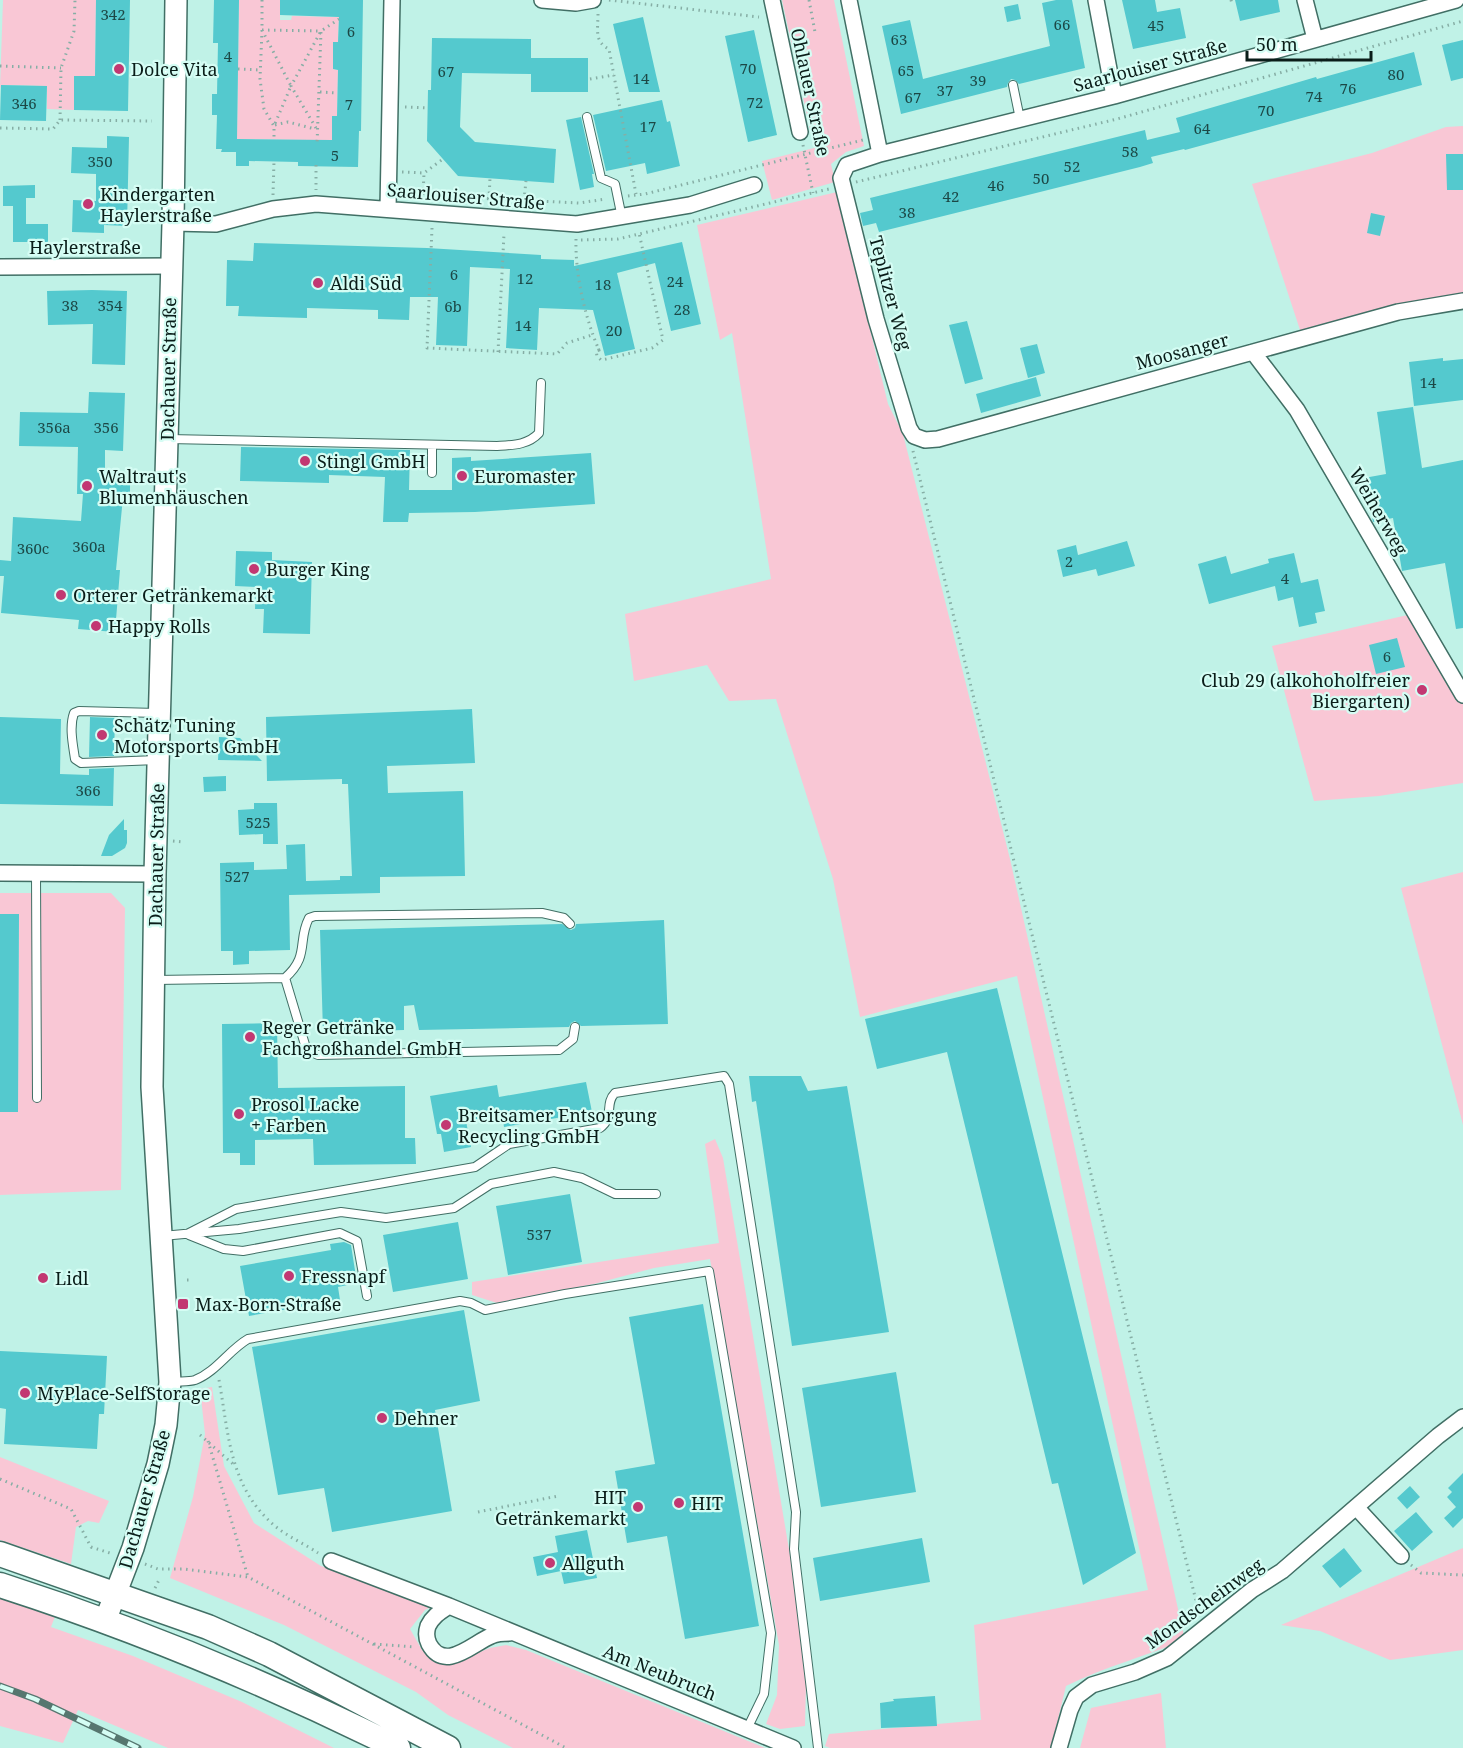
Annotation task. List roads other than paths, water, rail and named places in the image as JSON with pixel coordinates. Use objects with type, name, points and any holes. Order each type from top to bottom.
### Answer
[{"type":"main road","name":"Dachauer Straße","points":[[105,1622],[133,1548],[158,1464],[166,1425],[170,1382],[152,1087],[155,874],[173,223],[176,0]]},
{"type":"main road","points":[[0,1554],[208,1627],[269,1654],[448,1748]]},
{"type":"main road","points":[[0,1585],[105,1622],[255,1680],[398,1748]]},
{"type":"street","points":[[388,209],[392,0]]},
{"type":"street","points":[[542,0],[595,5]]},
{"type":"street","name":"Ohlauer Straße","points":[[772,0],[800,132]]},
{"type":"street","points":[[849,0],[880,154]]},
{"type":"street","points":[[1096,0],[1114,96]]},
{"type":"street","points":[[1305,0],[1315,39]]},
{"type":"street","name":"Saarlouiser Straße","points":[[842,186],[842,174],[847,165],[853,162],[1114,96],[1456,0]]},
{"type":"street","name":"Saarlouiser Straße","points":[[173,223],[216,224],[273,201],[577,224],[690,205],[754,185]]},
{"type":"street","name":"Teplitzer Weg","points":[[842,186],[876,319],[909,429],[914,436]]},
{"type":"street","name":"Haylerstraße","points":[[0,267],[171,266]]},
{"type":"street","name":"Moosanger","points":[[914,436],[925,440],[938,439],[1398,312],[1463,301]]},
{"type":"street","name":"Weiherweg","points":[[1253,352],[1297,410],[1463,695]]},
{"type":"street","points":[[0,873],[155,874]]},
{"type":"street","name":"Mondscheinweg","points":[[1059,1748],[1076,1697],[1092,1685],[1135,1672],[1167,1658],[1252,1590],[1282,1571],[1463,1417]]},
{"type":"street","points":[[1356,1507],[1401,1556]]},
{"type":"street","name":"Am Neubruch","points":[[331,1561],[449,1606],[793,1748]]},
{"type":"street","points":[[449,1606],[436,1614],[426,1633],[428,1642],[440,1654],[451,1656],[461,1654],[490,1636],[513,1633]]},
{"type":"lane","points":[[1013,85],[1020,119]]},
{"type":"lane","points":[[587,117],[600,178],[615,184],[618,197],[629,216]]},
{"type":"lane","points":[[166,439],[512,446],[534,439],[539,433],[542,383]]},
{"type":"lane","points":[[432,445],[432,473]]},
{"type":"lane","points":[[159,760],[81,763],[75,759],[72,743],[72,718],[74,713],[80,711],[160,713]]},
{"type":"lane","points":[[36,873],[37,1098]]},
{"type":"lane","points":[[154,980],[285,978],[293,971],[301,956],[305,926],[309,918],[315,916],[542,913],[564,918],[570,924]]},
{"type":"lane","points":[[285,978],[306,1048],[318,1054],[559,1050],[573,1039],[575,1027]]},
{"type":"lane","points":[[187,1234],[236,1209],[475,1167],[509,1144],[600,1128],[609,1118],[610,1101],[615,1093],[724,1076],[729,1084],[796,1512],[794,1549],[818,1748]]},
{"type":"lane","points":[[160,1236],[239,1229],[341,1212],[386,1218],[454,1208],[491,1184],[554,1172],[582,1178],[615,1194],[656,1194]]},
{"type":"lane","points":[[187,1234],[224,1248],[243,1251],[340,1233],[357,1241],[367,1296]]},
{"type":"lane","points":[[170,1382],[195,1380],[217,1366],[240,1343],[248,1339],[460,1301],[471,1303],[485,1310],[565,1294],[709,1271],[771,1633],[764,1694],[747,1729]]},
{"type":"railway","points":[[0,1686],[35,1699],[138,1748]]},
{"type":"place","name":"Dolce Vita","points":[[119,69]]},
{"type":"place","name":"Kindergarten Haylerstraße","points":[[88,204]]},
{"type":"place","name":"Aldi Süd","points":[[318,283]]},
{"type":"place","name":"Stingl GmbH","points":[[305,461]]},
{"type":"place","name":"Euromaster","points":[[462,476]]},
{"type":"place","name":"Waltraut's Blumenhäuschen","points":[[87,486]]},
{"type":"place","name":"Burger King","points":[[254,569]]},
{"type":"place","name":"Orterer Getränkemarkt","points":[[61,595]]},
{"type":"place","name":"Happy Rolls","points":[[96,626]]},
{"type":"place","name":"Club 29 (alkohoholfreier Biergarten)","points":[[1422,690]]},
{"type":"place","name":"Schätz Tuning Motorsports GmbH","points":[[102,735]]},
{"type":"place","name":"Reger Getränke Fachgroßhandel GmbH","points":[[250,1037]]},
{"type":"place","name":"Prosol Lacke + Farben","points":[[239,1114]]},
{"type":"place","name":"Breitsamer Entsorgung Recycling GmbH","points":[[446,1125]]},
{"type":"place","name":"Fressnapf","points":[[289,1276]]},
{"type":"place","name":"Lidl","points":[[43,1278]]},
{"type":"place","name":"Max-Born-Straße","points":[[183,1304]]},
{"type":"place","name":"MyPlace-SelfStorage","points":[[25,1393]]},
{"type":"place","name":"Dehner","points":[[382,1418]]},
{"type":"place","name":"HIT","points":[[679,1503]]},
{"type":"place","name":"HIT Getränkemarkt","points":[[638,1507]]},
{"type":"place","name":"Allguth","points":[[550,1563]]}]
